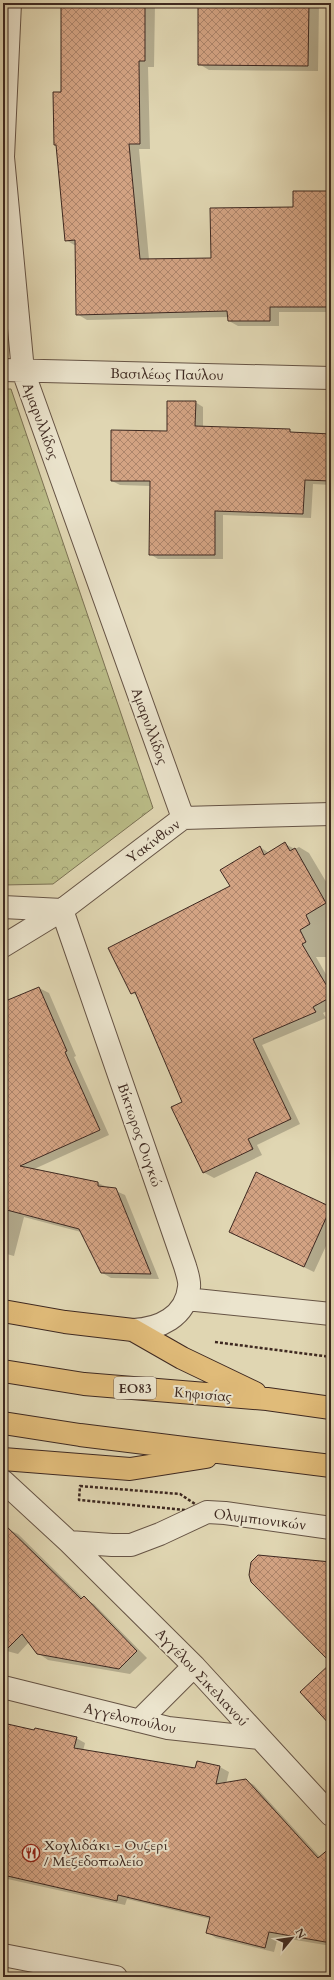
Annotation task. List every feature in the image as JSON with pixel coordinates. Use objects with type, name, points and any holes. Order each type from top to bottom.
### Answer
[{"type":"main road","name":"ΕΟ83","points":[[3,1311],[65,1322],[133,1330],[182,1358],[267,1399]]},
{"type":"main road","name":"Κηφισίας","points":[[3,1371],[84,1384],[267,1399],[331,1408]]},
{"type":"main road","points":[[3,1423],[80,1435],[331,1466]]},
{"type":"main road","points":[[3,1459],[130,1469],[234,1453]]},
{"type":"street","name":"Αμαρυλλίδος","points":[[10,3],[3,157],[13,370],[184,818]]},
{"type":"street","name":"Βασιλέως Παύλου","points":[[13,370],[331,378]]},
{"type":"street","name":"Υακίνθων","points":[[3,946],[62,910],[184,818],[331,814]]},
{"type":"street","points":[[3,907],[62,910]]},
{"type":"street","name":"Βίκτωρος Ουγκώ","points":[[62,910],[185,1266],[189,1286],[186,1299]]},
{"type":"street","points":[[133,1330],[149,1329],[165,1323],[177,1313],[186,1299],[331,1314]]},
{"type":"street","points":[[3,1481],[69,1542]]},
{"type":"street","name":"Ολυμπιονικών","points":[[69,1542],[131,1545],[160,1534],[207,1512],[225,1513],[331,1528]]},
{"type":"street","name":"Αγγέλου Σικελιανού","points":[[69,1542],[194,1666],[331,1815]]},
{"type":"street","points":[[139,1721],[194,1666]]},
{"type":"street","name":"Αγγελοπούλου","points":[[3,1687],[168,1728],[259,1738]]},
{"type":"street","points":[[3,1955],[116,1977]]},
{"type":"path","points":[[214,1342],[331,1357]]},
{"type":"green space","points":[[3,389],[11,389],[153,808],[53,884],[3,885]]},
{"type":"building","points":[[61,3],[145,3],[145,61],[139,61],[140,144],[129,144],[140,259],[211,258],[210,208],[293,207],[293,191],[331,191],[331,307],[270,307],[270,321],[228,321],[227,311],[76,315],[75,240],[65,241],[56,145],[54,145],[53,92],[61,92]]},
{"type":"building","points":[[198,3],[309,3],[308,66],[198,65]]},
{"type":"building","points":[[167,401],[196,401],[195,426],[290,429],[290,432],[331,434],[331,481],[305,480],[303,514],[215,511],[215,555],[149,555],[150,481],[111,481],[111,430],[167,431]]},
{"type":"building","points":[[285,842],[290,851],[295,848],[326,903],[306,915],[310,924],[300,930],[306,942],[302,944],[331,993],[331,997],[313,1007],[316,1012],[253,1039],[291,1119],[248,1139],[253,1149],[203,1173],[171,1107],[182,1102],[135,992],[131,994],[108,948],[230,886],[220,870],[260,846],[264,855]]},
{"type":"building","points":[[39,987],[67,1051],[65,1052],[100,1130],[20,1166],[98,1182],[98,1186],[116,1188],[151,1274],[101,1273],[79,1229],[3,1209],[3,1002]]},
{"type":"building","points":[[256,1172],[331,1207],[304,1267],[229,1232]]},
{"type":"building","points":[[3,1523],[81,1599],[84,1596],[137,1651],[119,1669],[37,1654],[22,1634],[3,1653]]},
{"type":"building","points":[[258,1555],[331,1562],[331,1663],[251,1582],[249,1575],[251,1562]]},
{"type":"building","points":[[331,1663],[331,1726],[300,1692]]},
{"type":"building","points":[[3,1723],[77,1737],[74,1748],[195,1768],[197,1761],[220,1766],[216,1784],[246,1779],[318,1858],[331,1847],[331,1943],[269,1932],[265,1948],[206,1933],[210,1917],[118,1895],[117,1901],[3,1875]]},
{"type":"place","name":"Χοχλιδάκι - Ουζερί / Μεζεδοπωλείο","points":[[31,1853]]}]
